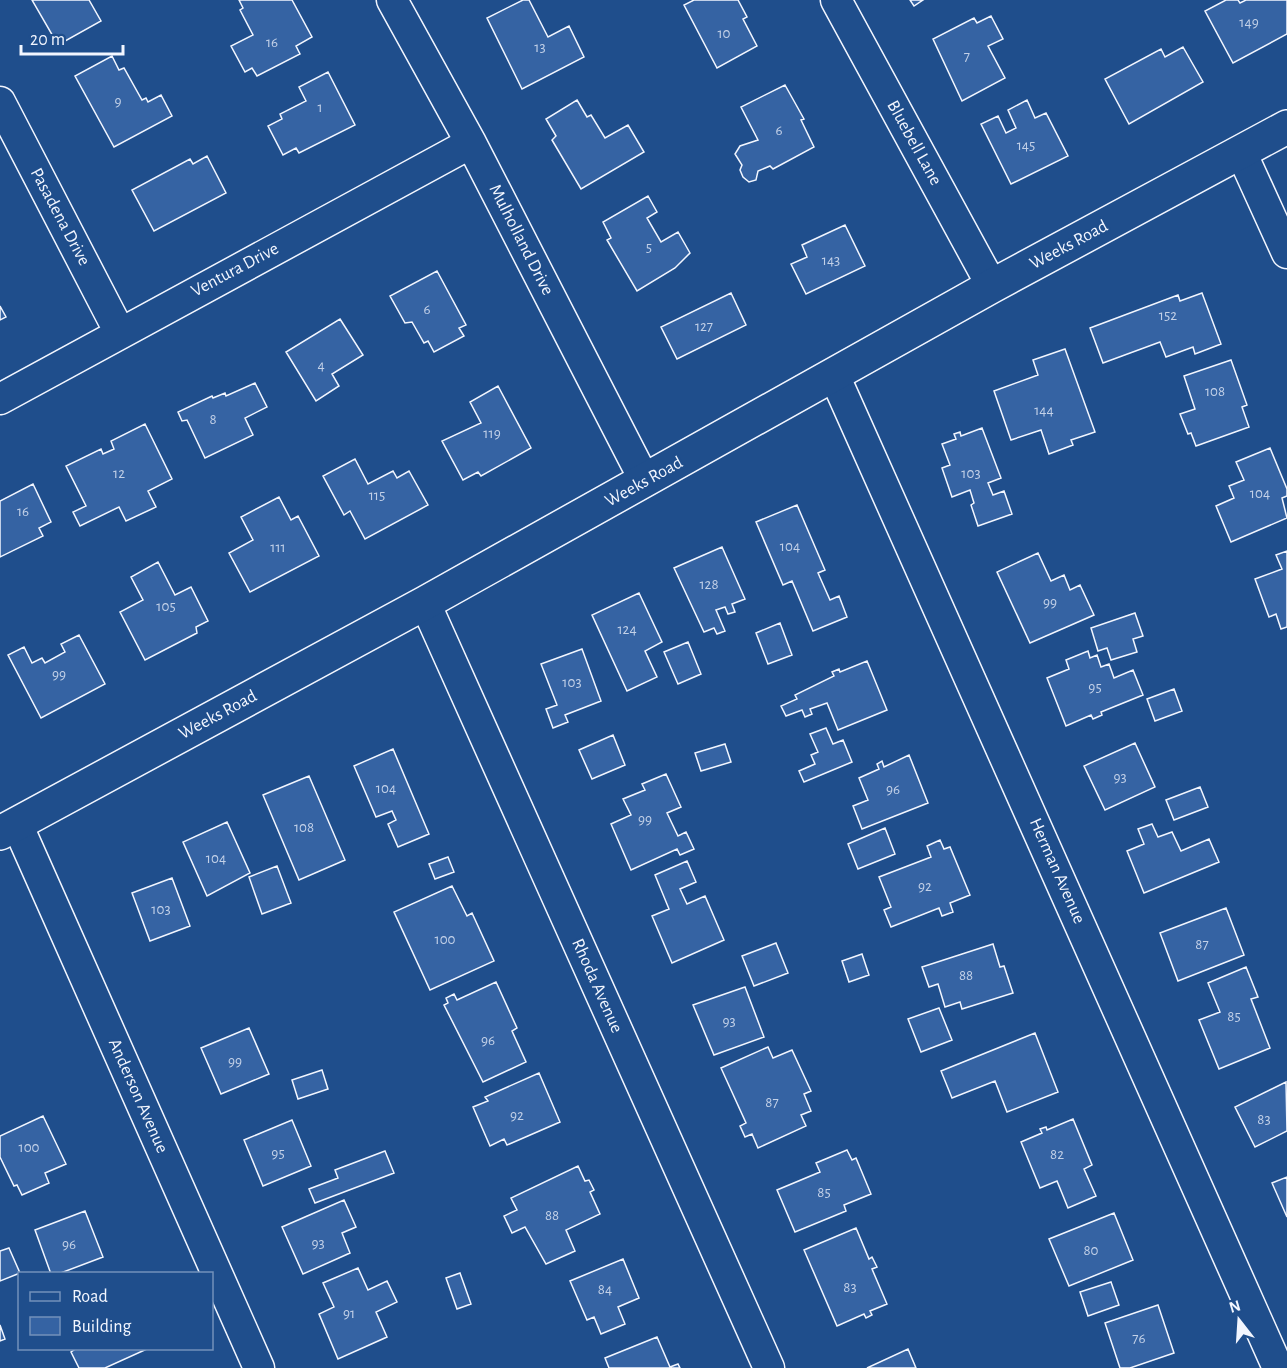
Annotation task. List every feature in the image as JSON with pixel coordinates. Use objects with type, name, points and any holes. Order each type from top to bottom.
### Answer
[{"type":"street","name":"Mulholland Drive","points":[[393,0],[471,143],[645,481]]},
{"type":"street","name":"Bluebell Lane","points":[[836,0],[992,286]]},
{"type":"street","name":"Pasadena Drive","points":[[0,102],[120,333]]},
{"type":"street","name":"Weeks Road","points":[[9,828],[425,603],[992,286],[1287,127]]},
{"type":"street","name":"Ventura Drive","points":[[0,399],[471,143]]},
{"type":"street","points":[[1241,152],[1287,253]]},
{"type":"street","name":"Herman Avenue","points":[[834,375],[1278,1368]]},
{"type":"street","name":"Rhoda Avenue","points":[[425,603],[768,1368]]},
{"type":"street","name":"Anderson Avenue","points":[[9,828],[259,1368]]},
{"type":"building","points":[[32,0],[89,0],[101,21],[58,45]]},
{"type":"building","points":[[239,0],[292,0],[312,37],[296,46],[300,54],[257,76],[252,68],[245,72],[231,46],[253,35],[240,10],[243,8]]},
{"type":"building","points":[[523,0],[529,0],[548,37],[569,26],[584,57],[522,89],[487,18]]},
{"type":"building","points":[[694,0],[738,0],[747,17],[743,19],[757,46],[717,68],[684,5]]},
{"type":"building","points":[[910,0],[923,0],[914,6]]},
{"type":"building","points":[[1226,0],[1238,0],[1240,3],[1246,0],[1287,0],[1287,34],[1233,63],[1205,11]]},
{"type":"building","points":[[991,16],[1003,39],[988,46],[1005,78],[962,101],[933,39],[974,18],[977,23]]},
{"type":"building","points":[[1183,47],[1203,82],[1129,124],[1105,79],[1161,49],[1165,57]]},
{"type":"building","points":[[112,56],[119,70],[124,68],[142,100],[146,98],[148,102],[161,95],[172,116],[114,147],[75,76]]},
{"type":"building","points":[[328,72],[355,125],[299,153],[296,148],[283,155],[268,126],[282,119],[280,114],[306,101],[299,87]]},
{"type":"building","points":[[785,85],[804,119],[801,120],[814,147],[773,169],[770,166],[758,171],[756,180],[749,182],[743,177],[740,170],[742,165],[735,154],[740,146],[758,140],[741,107]]},
{"type":"building","points":[[577,100],[587,117],[591,115],[605,138],[628,125],[644,152],[581,189],[552,140],[556,136],[546,119]]},
{"type":"building","points":[[1027,100],[1035,118],[1046,113],[1068,156],[1011,184],[981,124],[998,116],[1006,133],[1016,128],[1008,110]]},
{"type":"building","points":[[207,156],[226,193],[154,231],[132,190],[190,159],[193,164]]},
{"type":"building","points":[[648,196],[657,212],[647,218],[661,242],[678,232],[690,253],[675,268],[637,291],[607,240],[611,238],[603,222]]},
{"type":"building","points":[[845,225],[865,266],[806,294],[791,264],[807,257],[802,245]]},
{"type":"building","points":[[437,271],[466,325],[459,328],[464,336],[434,352],[428,341],[424,343],[412,322],[405,323],[390,296]]},
{"type":"building","points":[[731,293],[746,325],[677,359],[661,327]]},
{"type":"building","points":[[1202,293],[1221,344],[1195,354],[1193,347],[1166,357],[1160,342],[1103,363],[1090,328],[1178,295],[1180,301]]},
{"type":"building","points":[[0,306],[6,317],[0,320]]},
{"type":"building","points":[[340,319],[363,355],[332,374],[339,386],[316,401],[286,352]]},
{"type":"building","points":[[1065,349],[1095,432],[1071,440],[1073,445],[1049,454],[1041,430],[1011,440],[994,391],[1038,375],[1033,360]]},
{"type":"building","points":[[1231,360],[1247,405],[1242,407],[1249,427],[1196,446],[1180,414],[1195,409],[1184,376]]},
{"type":"building","points":[[255,383],[267,407],[245,418],[253,435],[205,458],[187,420],[182,421],[178,412],[212,396],[213,398],[225,393],[226,396]]},
{"type":"building","points":[[498,386],[531,448],[481,476],[478,472],[463,480],[442,441],[481,423],[470,402]]},
{"type":"building","points":[[145,424],[172,479],[148,491],[156,507],[126,521],[119,507],[80,526],[73,512],[86,506],[66,466],[101,449],[103,454],[114,449],[111,441]]},
{"type":"building","points":[[982,428],[1001,478],[988,483],[993,495],[1004,491],[1012,514],[978,526],[971,505],[974,503],[970,490],[952,497],[942,468],[950,465],[942,444],[956,439],[954,434],[960,432],[961,436]]},
{"type":"building","points":[[1270,448],[1287,489],[1287,496],[1282,498],[1287,518],[1231,542],[1216,506],[1234,498],[1229,486],[1244,480],[1236,462]]},
{"type":"building","points":[[355,459],[368,484],[393,471],[397,478],[409,471],[428,505],[365,539],[350,511],[344,515],[323,476]]},
{"type":"building","points":[[33,484],[51,522],[39,528],[43,536],[0,557],[0,501]]},
{"type":"building","points":[[279,497],[291,520],[298,516],[319,556],[250,592],[229,553],[253,540],[241,517]]},
{"type":"building","points":[[797,505],[825,570],[818,573],[830,600],[839,596],[847,617],[813,631],[792,581],[783,585],[756,522]]},
{"type":"building","points":[[722,547],[745,599],[732,604],[735,612],[728,614],[725,607],[716,610],[725,631],[717,634],[714,628],[704,632],[674,568]]},
{"type":"building","points":[[1287,551],[1287,627],[1281,629],[1276,614],[1269,617],[1255,579],[1282,569],[1276,555]]},
{"type":"building","points":[[1038,553],[1051,581],[1064,575],[1070,590],[1080,585],[1094,615],[1030,643],[997,572]]},
{"type":"building","points":[[158,562],[175,595],[191,587],[208,621],[196,627],[197,633],[145,660],[120,612],[143,600],[131,577]]},
{"type":"building","points":[[639,593],[662,642],[645,651],[657,677],[627,691],[592,615]]},
{"type":"building","points":[[1135,613],[1143,636],[1133,639],[1137,652],[1111,660],[1107,648],[1098,651],[1091,628]]},
{"type":"building","points":[[780,623],[792,655],[768,664],[756,633]]},
{"type":"building","points":[[79,635],[105,684],[41,718],[8,655],[24,647],[32,663],[42,658],[45,663],[65,652],[61,644]]},
{"type":"building","points":[[688,642],[701,674],[678,684],[664,652]]},
{"type":"building","points":[[582,649],[601,701],[565,715],[568,722],[553,728],[546,709],[557,705],[541,664]]},
{"type":"building","points":[[1088,651],[1090,658],[1097,655],[1101,667],[1109,664],[1114,678],[1133,670],[1143,695],[1101,712],[1102,715],[1093,719],[1091,715],[1066,726],[1047,678],[1069,669],[1066,660]]},
{"type":"building","points":[[867,661],[887,710],[838,730],[827,703],[810,709],[812,714],[805,717],[802,710],[786,716],[781,706],[797,699],[795,695],[834,676],[832,672],[839,669],[840,672]]},
{"type":"building","points":[[1174,689],[1182,711],[1155,721],[1147,699]]},
{"type":"building","points":[[826,728],[833,744],[843,740],[852,762],[804,782],[799,771],[815,764],[811,755],[818,752],[810,734]]},
{"type":"building","points":[[613,735],[625,765],[592,779],[579,750]]},
{"type":"building","points":[[1135,743],[1155,787],[1105,810],[1084,766]]},
{"type":"building","points":[[725,744],[731,762],[701,771],[695,753]]},
{"type":"building","points":[[393,749],[429,834],[398,847],[388,824],[396,820],[392,811],[376,817],[354,766]]},
{"type":"building","points":[[909,755],[928,803],[862,829],[853,806],[868,800],[859,778],[879,769],[877,764],[882,761],[884,767]]},
{"type":"building","points":[[666,774],[681,807],[667,813],[678,836],[686,832],[694,849],[680,855],[677,849],[631,870],[611,824],[631,815],[623,799],[645,790],[642,784]]},
{"type":"building","points":[[309,776],[345,860],[299,880],[263,795]]},
{"type":"building","points":[[1200,787],[1208,807],[1174,820],[1166,800]]},
{"type":"building","points":[[227,822],[250,873],[207,896],[183,842]]},
{"type":"building","points":[[1152,824],[1158,837],[1172,832],[1181,851],[1209,839],[1219,862],[1144,893],[1127,851],[1144,844],[1138,829]]},
{"type":"building","points":[[885,828],[895,854],[858,869],[848,844]]},
{"type":"building","points":[[940,840],[944,849],[950,847],[970,895],[950,903],[953,912],[942,916],[939,908],[891,927],[884,910],[891,907],[879,877],[931,857],[927,846]]},
{"type":"building","points":[[448,857],[454,872],[435,879],[429,864]]},
{"type":"building","points":[[687,861],[696,882],[680,889],[687,904],[705,896],[724,940],[672,963],[652,916],[669,909],[655,875]]},
{"type":"building","points":[[277,866],[291,903],[262,914],[249,877]]},
{"type":"building","points":[[172,878],[190,926],[150,941],[132,893]]},
{"type":"building","points":[[452,886],[467,916],[472,913],[494,961],[430,990],[394,912]]},
{"type":"building","points":[[1226,908],[1244,955],[1178,981],[1160,933]]},
{"type":"building","points":[[776,943],[788,973],[754,986],[742,956]]},
{"type":"building","points":[[993,944],[1000,967],[1004,966],[1013,993],[962,1009],[960,1002],[945,1007],[938,984],[929,987],[922,967]]},
{"type":"building","points":[[862,954],[869,975],[849,982],[842,961]]},
{"type":"building","points":[[1246,967],[1258,997],[1251,999],[1270,1048],[1219,1069],[1199,1020],[1220,1012],[1208,983]]},
{"type":"building","points":[[496,982],[517,1028],[512,1031],[526,1062],[483,1082],[444,1005],[448,1003],[446,998],[454,994],[457,1000]]},
{"type":"building","points":[[745,987],[764,1037],[714,1055],[693,1005]]},
{"type":"building","points":[[939,1008],[952,1040],[921,1052],[908,1019]]},
{"type":"building","points":[[249,1028],[269,1074],[221,1094],[201,1048]]},
{"type":"building","points":[[1035,1033],[1058,1092],[1007,1112],[995,1081],[952,1098],[941,1071]]},
{"type":"building","points":[[768,1047],[773,1058],[792,1050],[811,1091],[804,1094],[811,1111],[801,1115],[806,1126],[758,1148],[752,1134],[745,1137],[740,1126],[746,1123],[721,1068]]},
{"type":"building","points":[[322,1070],[328,1089],[298,1099],[292,1080]]},
{"type":"building","points":[[539,1073],[560,1122],[507,1145],[504,1139],[490,1146],[473,1107],[488,1101],[485,1097]]},
{"type":"building","points":[[1286,1082],[1287,1131],[1255,1147],[1235,1107]]},
{"type":"building","points":[[43,1116],[66,1164],[45,1173],[49,1183],[22,1195],[17,1185],[14,1186],[0,1157],[0,1136]]},
{"type":"building","points":[[1073,1119],[1092,1165],[1084,1169],[1096,1196],[1068,1208],[1057,1181],[1040,1188],[1021,1142],[1042,1133],[1040,1129],[1046,1127],[1047,1130]]},
{"type":"building","points":[[292,1120],[311,1166],[263,1186],[244,1140]]},
{"type":"building","points":[[847,1150],[852,1160],[856,1158],[871,1194],[844,1205],[846,1211],[795,1232],[777,1190],[820,1172],[816,1163]]},
{"type":"building","points":[[385,1151],[394,1173],[315,1203],[309,1189],[338,1178],[335,1170]]},
{"type":"building","points":[[578,1166],[585,1181],[589,1180],[594,1190],[590,1192],[600,1214],[566,1230],[575,1251],[546,1264],[525,1227],[512,1233],[504,1216],[517,1210],[511,1198]]},
{"type":"building","points":[[1287,1177],[1287,1217],[1272,1183]]},
{"type":"building","points":[[344,1200],[356,1227],[342,1233],[350,1253],[303,1274],[282,1227]]},
{"type":"building","points":[[85,1211],[103,1257],[63,1272],[50,1272],[35,1230]]},
{"type":"building","points":[[1114,1213],[1133,1260],[1069,1286],[1049,1239]]},
{"type":"building","points":[[856,1228],[869,1259],[872,1257],[877,1267],[872,1269],[887,1304],[870,1311],[872,1315],[866,1318],[864,1314],[837,1326],[804,1250]]},
{"type":"building","points":[[9,1248],[20,1272],[0,1281],[0,1251]]},
{"type":"building","points":[[623,1259],[639,1298],[618,1307],[625,1324],[601,1334],[594,1317],[587,1320],[570,1281]]},
{"type":"building","points":[[358,1268],[368,1290],[387,1281],[397,1302],[376,1312],[387,1337],[338,1359],[319,1314],[334,1307],[323,1283]]},
{"type":"building","points":[[460,1273],[471,1304],[457,1309],[446,1278]]},
{"type":"building","points":[[1111,1282],[1119,1305],[1088,1316],[1080,1292]]},
{"type":"building","points":[[1158,1305],[1174,1353],[1130,1368],[1120,1368],[1105,1323]]},
{"type":"building","points":[[0,1325],[5,1339],[0,1341]]},
{"type":"building","points":[[657,1337],[670,1367],[678,1364],[680,1368],[609,1368],[605,1358]]},
{"type":"building","points":[[908,1349],[916,1368],[867,1368]]},
{"type":"building","points":[[74,1350],[145,1350],[105,1368],[79,1368],[71,1352]]}]
